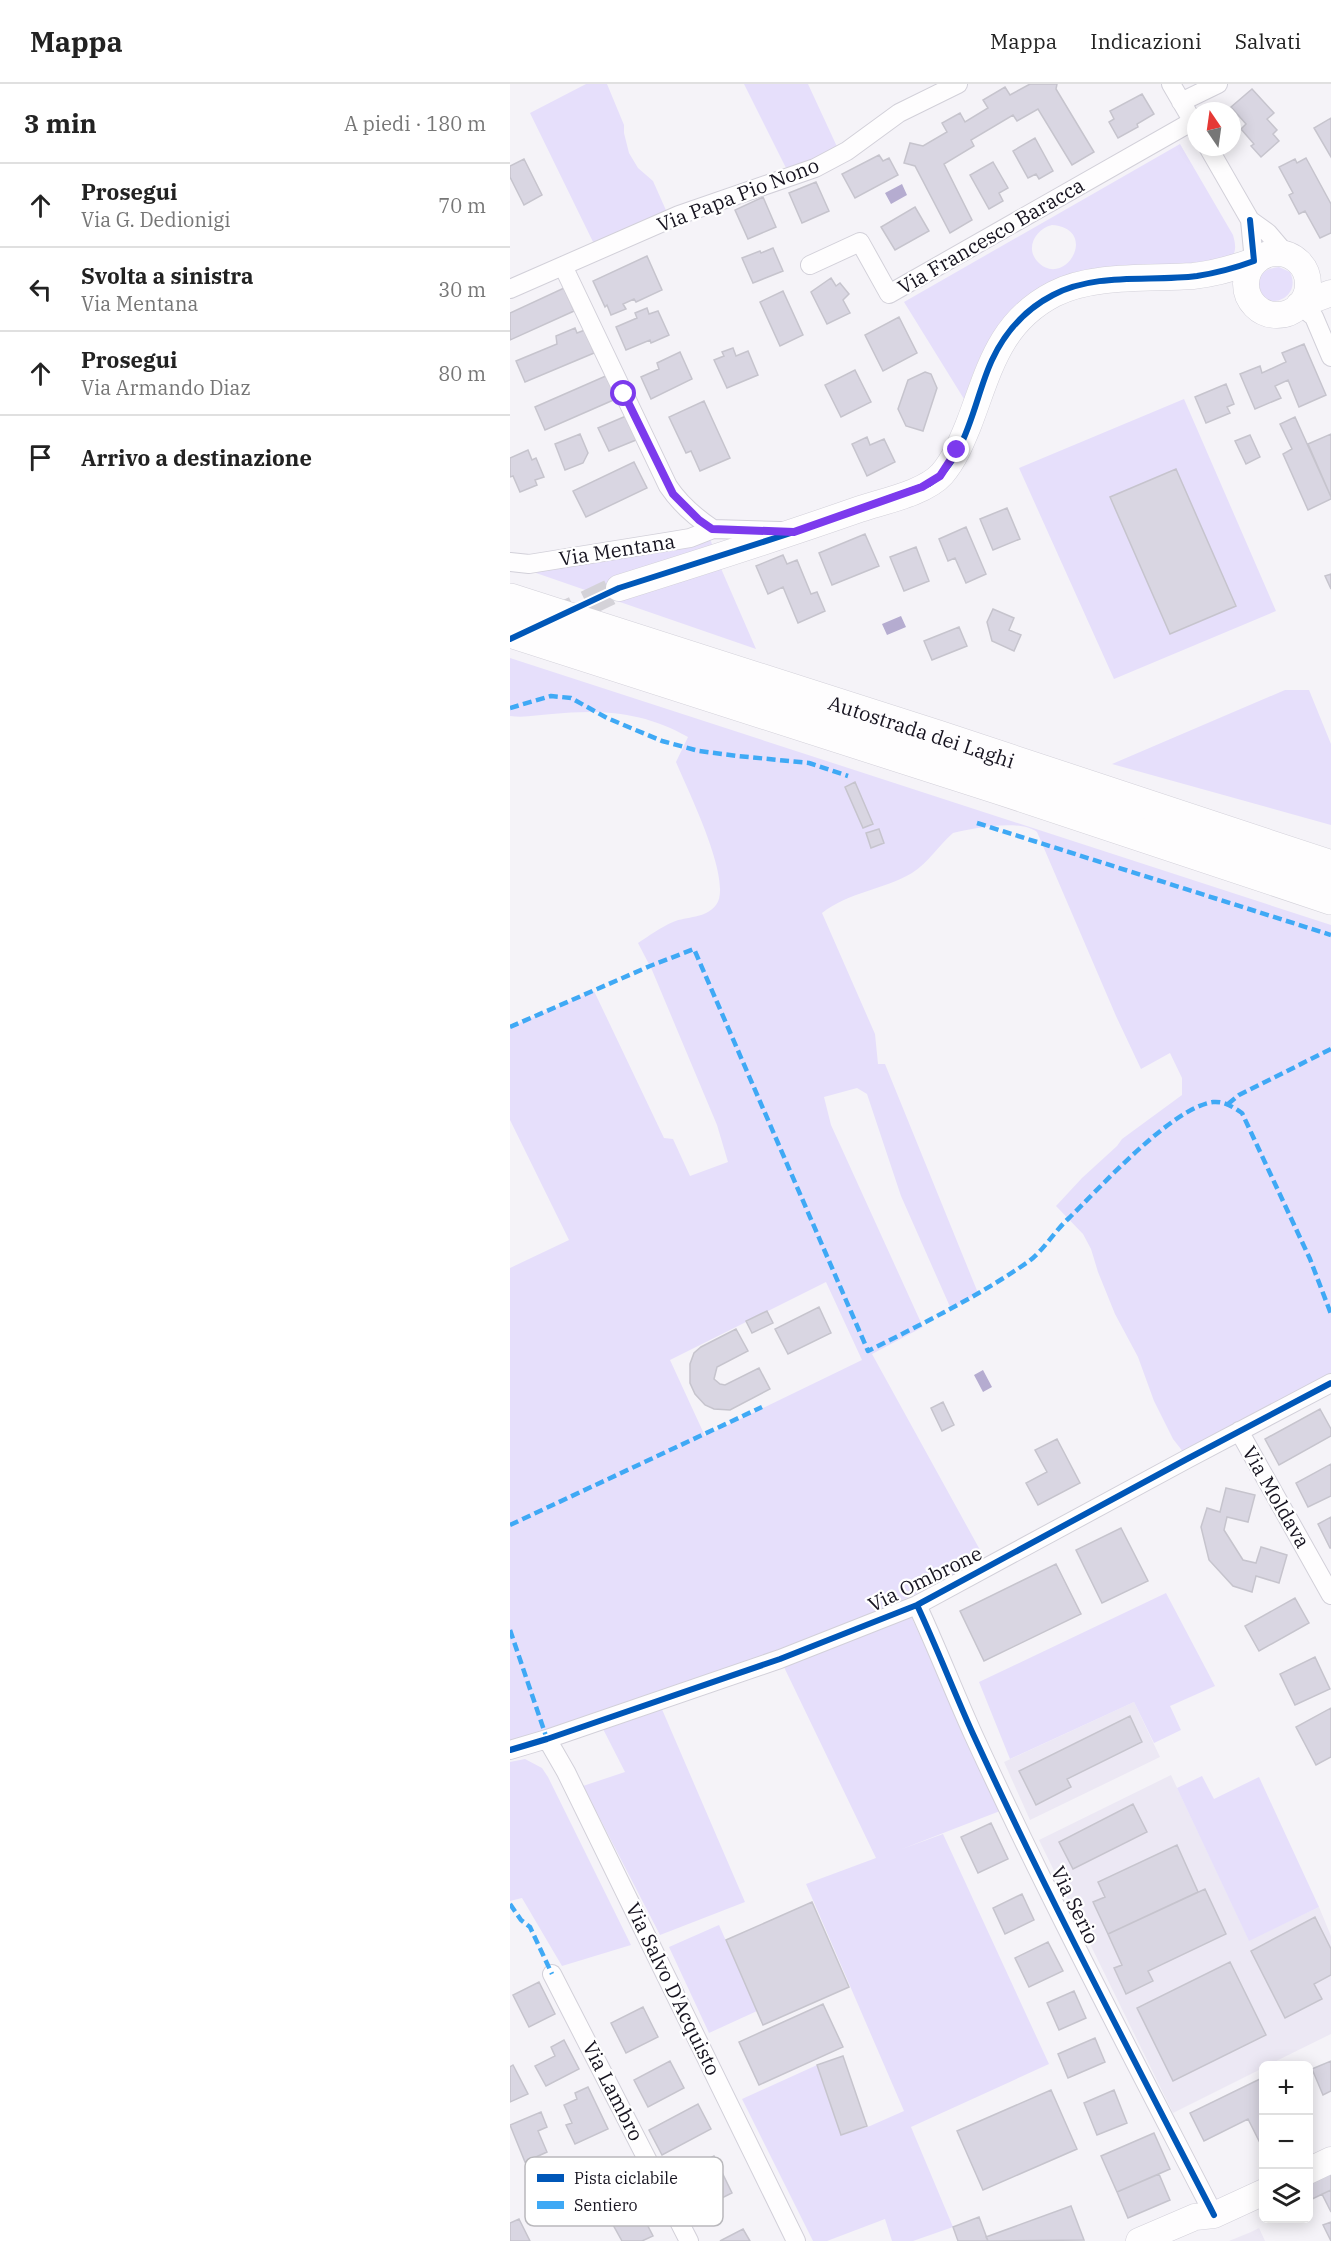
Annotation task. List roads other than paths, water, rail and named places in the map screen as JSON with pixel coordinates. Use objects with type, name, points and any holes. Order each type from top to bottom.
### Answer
[{"type":"highway","name":"Autostrada dei Laghi","points":[[510,600],[938,737],[1331,867]]},
{"type":"highway","name":"Autostrada dei Laghi","points":[[510,631],[1000,788],[1331,898]]},
{"type":"street","name":"Via Papa Pio Nono","points":[[510,289],[679,215],[814,168],[847,151],[899,113],[958,84]]},
{"type":"street","points":[[1171,84],[1187,112]]},
{"type":"street","points":[[1181,102],[1218,84]]},
{"type":"street","name":"Via Francesco Baracca","points":[[810,265],[860,242],[889,294],[1187,128]]},
{"type":"street","points":[[1213,156],[1250,220],[1268,233],[1308,276],[1305,297],[1299,305]]},
{"type":"street","points":[[1249,299],[1246,291],[1246,275],[1254,261],[1250,220]]},
{"type":"street","points":[[619,588],[917,490],[940,476],[962,441],[991,361],[1000,345],[1019,320],[1045,300],[1064,290],[1092,282],[1196,276],[1234,268],[1269,253],[1331,275]]},
{"type":"street","points":[[564,266],[669,486],[699,520],[712,529]]},
{"type":"street","points":[[1196,276],[1216,281],[1249,299],[1261,311],[1275,315],[1284,314],[1299,305],[1331,293]]},
{"type":"street","points":[[1299,305],[1314,316],[1331,357]]},
{"type":"street","name":"Via Mentana","points":[[510,562],[529,564],[672,541],[690,538],[712,529],[794,532]]},
{"type":"street","name":"Via Ombrone","points":[[510,1750],[780,1659],[917,1605],[1331,1383]]},
{"type":"street","name":"Via Moldava","points":[[1239,1431],[1331,1595]]},
{"type":"street","name":"Via Serio","points":[[917,1605],[973,1734],[1022,1837],[1109,2013],[1214,2215]]},
{"type":"street","name":"Via Salvo D'Acquisto","points":[[547,1739],[566,1772],[796,2241]]},
{"type":"street","name":"Via Lambro","points":[[552,1974],[645,2157]]},
{"type":"street","points":[[1312,2169],[1331,2160]]},
{"type":"street","points":[[1139,2241],[1195,2217],[1214,2215],[1259,2194]]},
{"type":"street","points":[[1184,2241],[1205,2227],[1214,2215]]},
{"type":"street","name":"Via Lambro","points":[[680,2226],[688,2241]]},
{"type":"tunnel","points":[[551,620],[619,588]]}]
